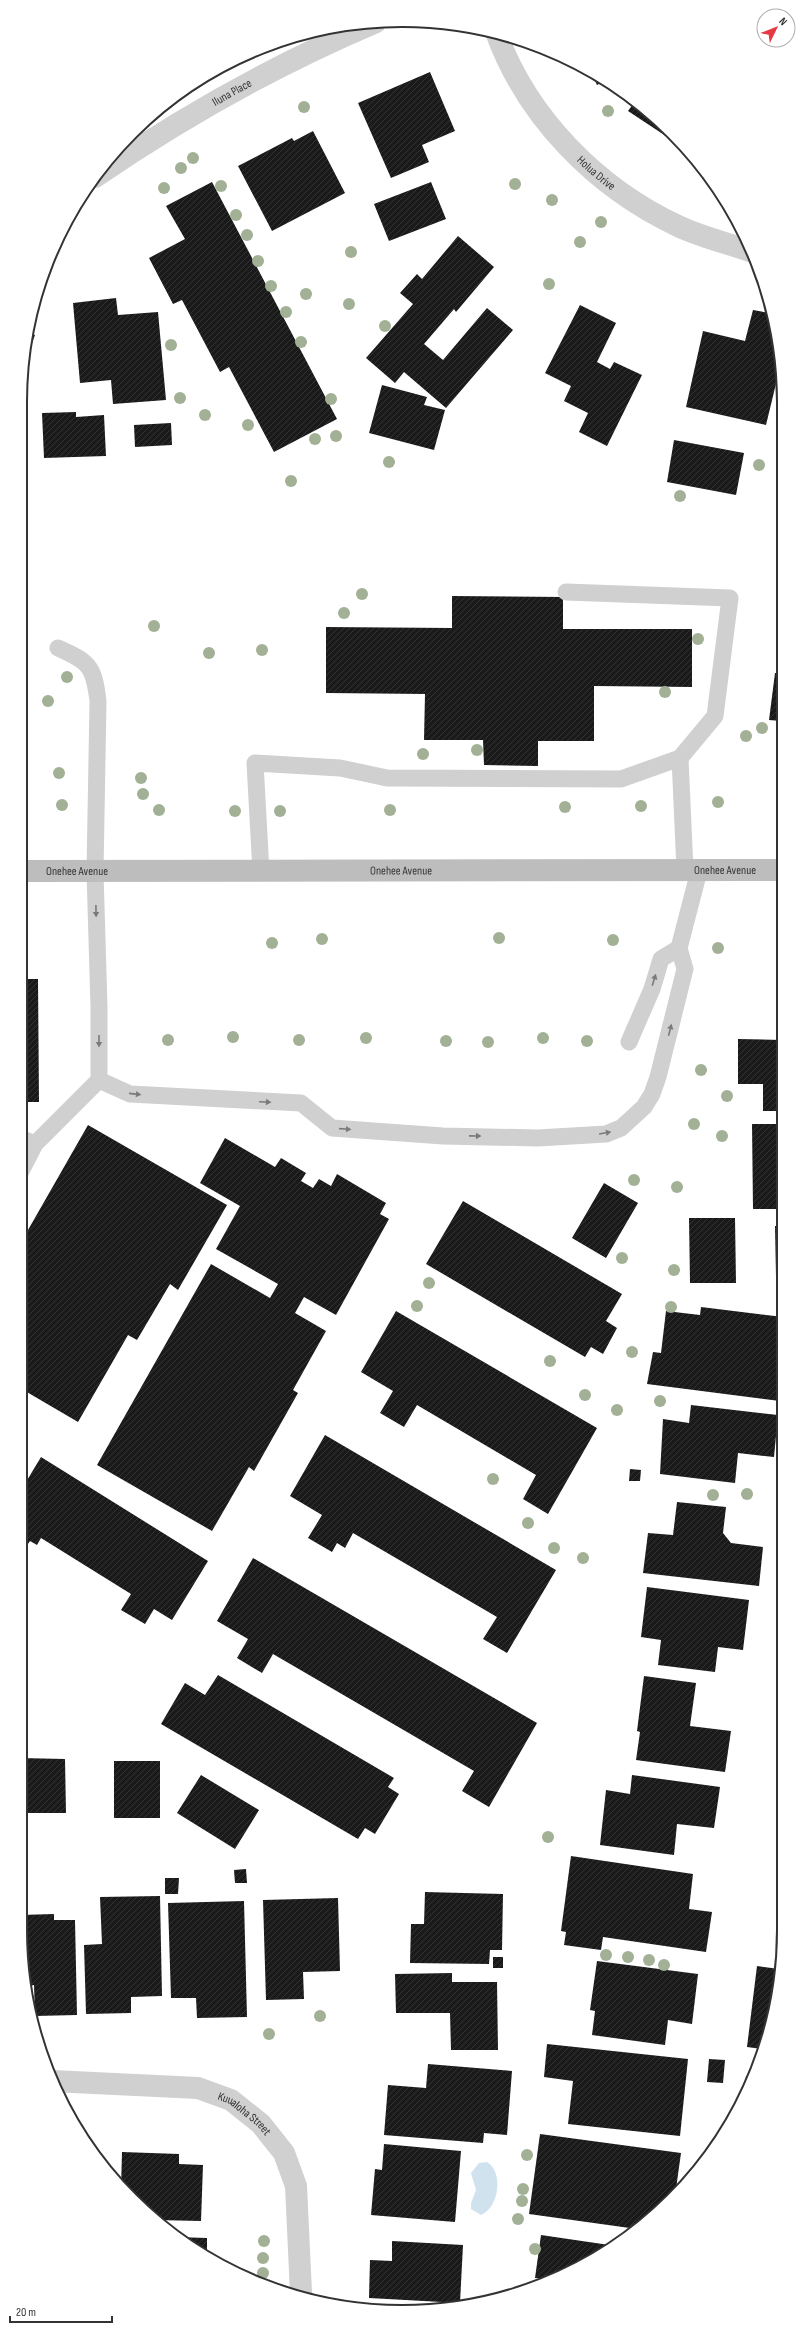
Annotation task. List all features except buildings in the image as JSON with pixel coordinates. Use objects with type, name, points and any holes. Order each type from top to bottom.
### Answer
[{"type":"street","name":"Iluna Place","points":[[110,167],[154,137],[286,63],[360,29]]},
{"type":"street","name":"Holua Drive","points":[[500,40],[523,88],[552,130],[583,163],[636,203],[679,227],[744,249]]},
{"type":"street","name":"Onehee Avenue","points":[[27,871],[261,872],[777,870]]},
{"type":"street","name":"Kuualoha Street","points":[[59,2081],[198,2088],[231,2100],[260,2124],[284,2153],[296,2186],[301,2291]]},
{"type":"lane","points":[[261,872],[255,763],[340,768],[387,778],[620,779],[680,758],[715,716],[730,598],[566,592]]},
{"type":"lane","points":[[27,1141],[99,1080],[99,1007],[95,872],[98,701],[95,677],[81,658],[58,648]]},
{"type":"lane","points":[[99,1080],[130,1094],[301,1104],[332,1128],[443,1136],[538,1138],[606,1134],[621,1128],[634,1119],[652,1094],[685,969],[679,948],[692,870],[680,758]]},
{"type":"lane","points":[[629,1042],[652,989],[661,959],[679,948]]},
{"type":"water","points":[[487,2162],[496,2174],[497,2190],[492,2205],[481,2215],[471,2209],[471,2203],[476,2190],[471,2173],[479,2163]]}]
